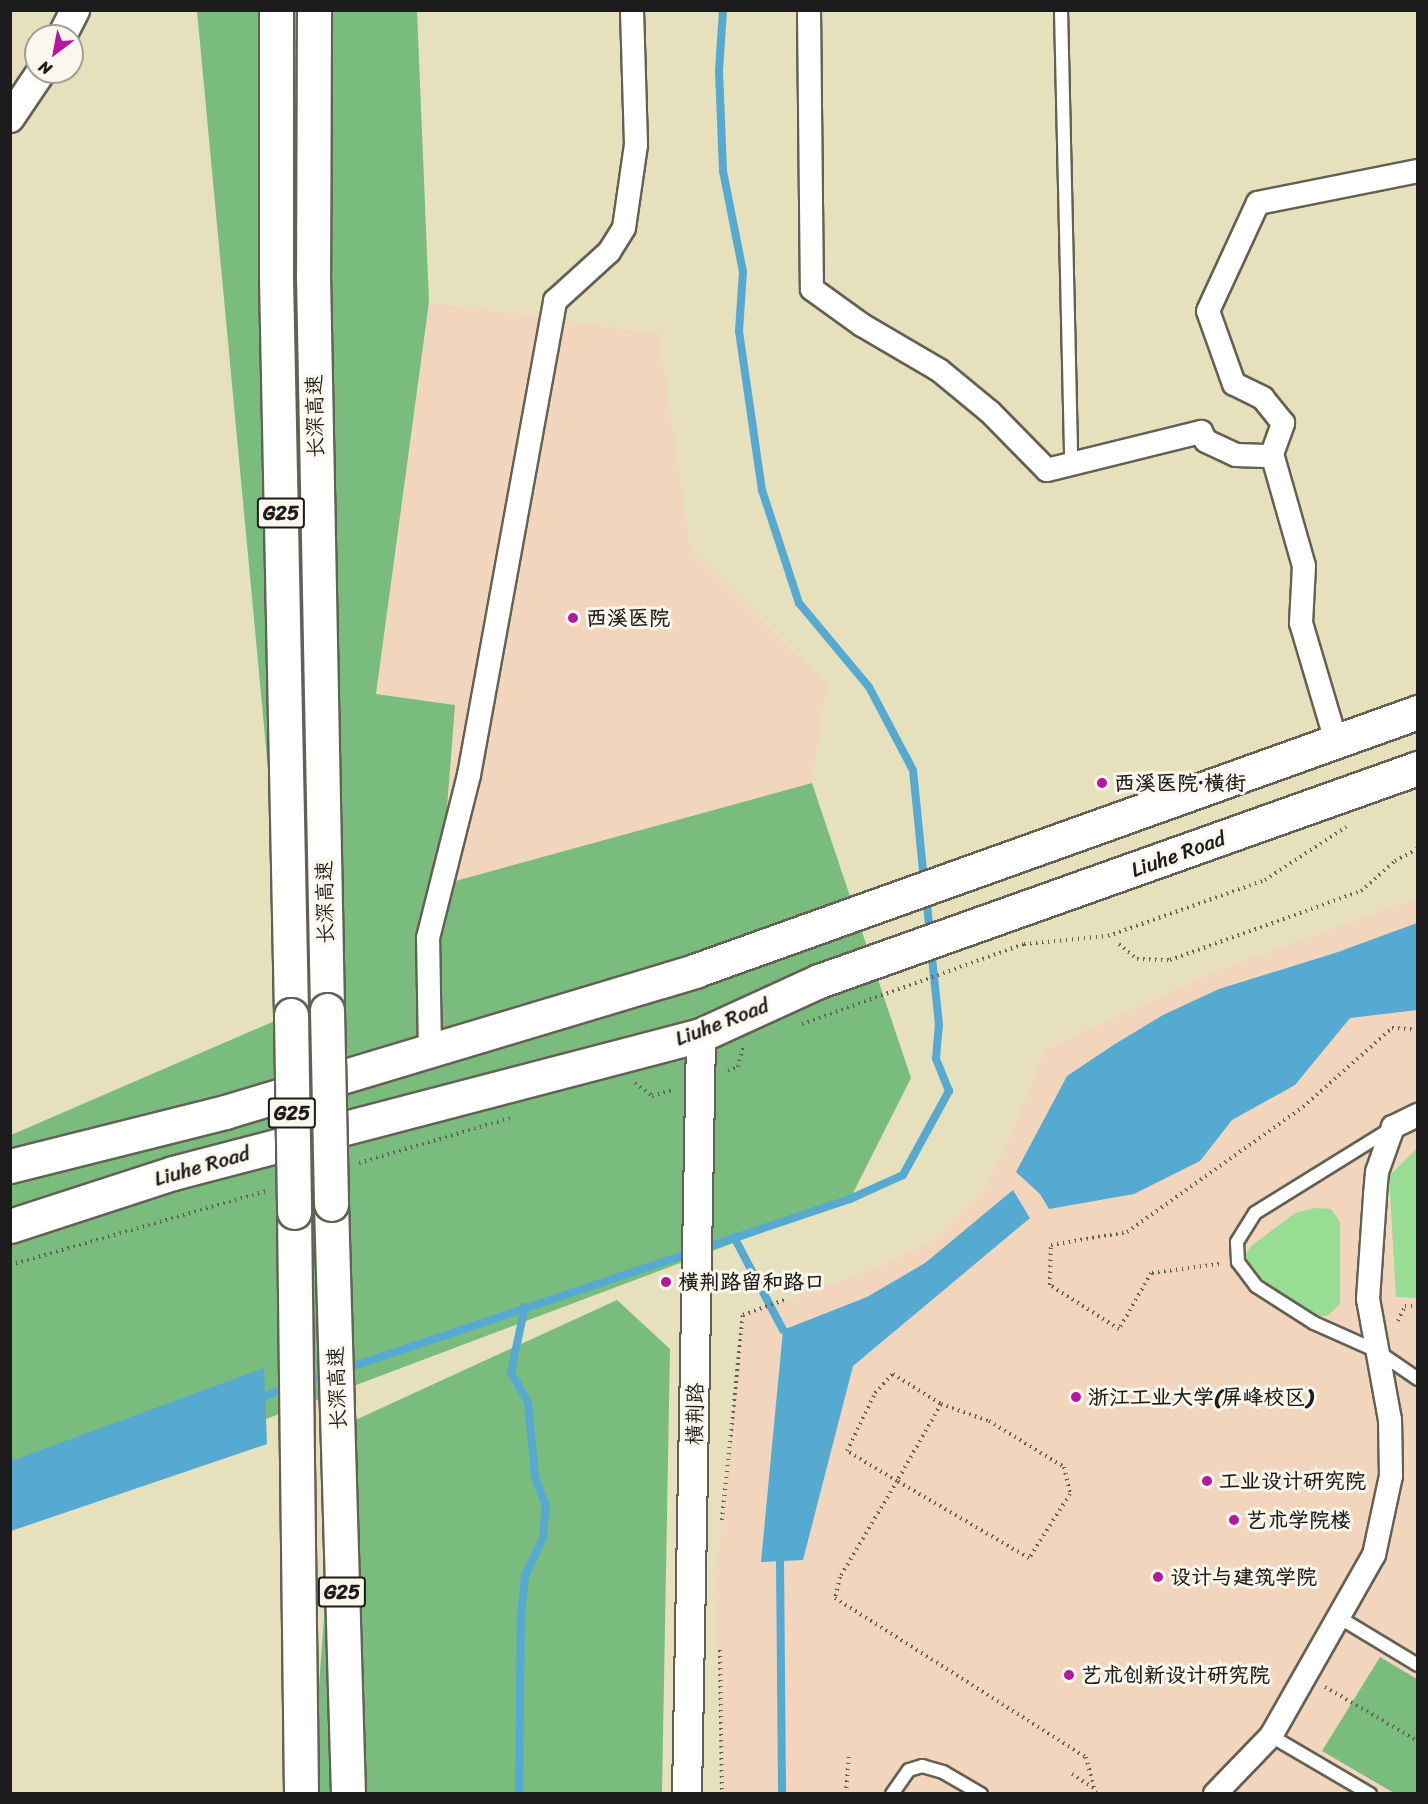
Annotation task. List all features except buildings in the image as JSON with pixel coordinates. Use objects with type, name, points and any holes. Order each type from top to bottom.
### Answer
[{"type":"main road","name":"长深高速","points":[[276,10],[276,278],[291,1015],[301,1794]]},
{"type":"main road","name":"长深高速","points":[[314,10],[313,275],[327,1010],[348,1794]]},
{"type":"main road","points":[[10,1166],[225,1112],[697,970],[819,923],[1418,712]]},
{"type":"main road","name":"Liuhe Road","points":[[10,1226],[173,1173],[701,1035],[819,981],[1418,768]]},
{"type":"street","points":[[68,24],[75,10]]},
{"type":"street","points":[[430,1050],[428,938],[469,775],[555,301],[609,252],[624,228],[636,145],[632,10]]},
{"type":"street","points":[[809,10],[812,289],[862,325],[939,370],[990,412],[1047,470],[1201,432],[1206,441],[1236,455],[1272,456]]},
{"type":"street","points":[[10,118],[33,84]]},
{"type":"street","points":[[1336,741],[1301,623],[1304,566],[1272,456],[1283,423],[1263,398],[1234,384],[1208,311],[1258,203],[1418,171]]},
{"type":"street","name":"横荆路","points":[[687,1794],[701,1035]]},
{"type":"street","points":[[1215,1794],[1271,1736],[1374,1555],[1391,1476],[1390,1420],[1368,1299],[1377,1172],[1393,1127],[1418,1115]]},
{"type":"lane","points":[[1061,10],[1071,464]]},
{"type":"lane","points":[[1393,1127],[1255,1213],[1237,1242],[1238,1262],[1256,1286],[1314,1323],[1377,1351],[1418,1379]]},
{"type":"lane","points":[[1340,1618],[1418,1665]]},
{"type":"lane","points":[[1271,1736],[1370,1794]]},
{"type":"lane","points":[[892,1794],[909,1770],[922,1766],[943,1772],[981,1794]]},
{"type":"path","points":[[798,1025],[1024,944],[1108,936],[1254,884],[1357,823]]},
{"type":"path","points":[[1119,944],[1137,959],[1170,960],[1361,891],[1395,861],[1418,848]]},
{"type":"path","points":[[1238,1262],[1151,1274],[1119,1329],[1050,1286],[1051,1245],[1127,1232],[1303,1107],[1392,1028],[1418,1030]]},
{"type":"path","points":[[738,1067],[744,1045],[754,1041]]},
{"type":"path","points":[[722,1523],[743,1315],[787,1299]]},
{"type":"path","points":[[893,1374],[941,1404],[989,1420],[1064,1467],[1070,1494],[1029,1558],[897,1481],[847,1451],[875,1393],[893,1374]]},
{"type":"path","points":[[941,1404],[840,1577],[835,1598],[1086,1757],[1097,1792]]},
{"type":"path","points":[[719,1647],[722,1794]]},
{"type":"path","points":[[1306,1676],[1418,1742]]},
{"type":"path","points":[[846,1794],[849,1754]]},
{"type":"path","points":[[1072,1774],[1097,1792]]},
{"type":"shaded area","name":"西溪医院","points":[[429,302],[659,334],[691,552],[827,684],[812,783],[428,902],[376,694]]},
{"type":"shaded area","name":"浙江工业大学(屏峰校区)","points":[[1417,898],[1417,1793],[722,1794],[716,1577],[743,1315],[872,1270],[935,1239],[983,1190],[1013,1130],[1044,1050],[1216,971]]},
{"type":"green space","points":[[197,11],[417,11],[429,302],[376,694],[455,705],[441,885],[812,783],[911,1078],[850,1199],[11,1515],[11,1135],[291,1014]]},
{"type":"green space","points":[[1417,1148],[1417,1298],[1396,1297],[1389,1176]]},
{"type":"green space","points":[[1314,1208],[1331,1209],[1340,1222],[1340,1304],[1327,1316],[1308,1316],[1258,1285],[1247,1266],[1245,1255],[1251,1246],[1295,1213]]},
{"type":"green space","points":[[617,1300],[670,1349],[662,1793],[311,1794],[338,1428]]},
{"type":"green space","points":[[1380,1657],[1417,1679],[1417,1793],[1394,1793],[1322,1751]]},
{"type":"water","points":[[1417,923],[1417,1010],[1350,1018],[1295,1085],[1232,1120],[1200,1161],[1134,1194],[1049,1209],[1040,1194],[1016,1172],[1067,1076],[1115,1044],[1163,1015],[1219,989],[1338,952]]},
{"type":"water","points":[[1013,1190],[1030,1218],[853,1366],[803,1560],[761,1562],[783,1330],[867,1297],[925,1263]]},
{"type":"water","points":[[264,1368],[267,1444],[11,1531],[11,1461]]},
{"type":"waterway","points":[[723,10],[719,71],[723,171],[743,272],[739,331],[762,490],[799,603],[869,687],[913,770],[924,881]]},
{"type":"waterway","points":[[926,894],[930,935]]},
{"type":"waterway","points":[[342,1370],[850,1199],[903,1175],[949,1091],[936,1058],[939,1025],[931,948]]},
{"type":"waterway","points":[[734,1237],[783,1330]]},
{"type":"waterway","points":[[519,1794],[521,1614],[525,1576],[543,1538],[546,1506],[535,1477],[528,1402],[511,1372],[525,1306]]},
{"type":"waterway","points":[[302,1383],[330,1374]]},
{"type":"waterway","points":[[257,1399],[290,1387]]},
{"type":"waterway","points":[[780,1561],[782,1794]]},
{"type":"place","name":"西溪医院","points":[[573,618]]},
{"type":"place","name":"西溪医院·横街","points":[[1102,783]]},
{"type":"place","name":"横荆路留和路口","points":[[666,1282]]},
{"type":"place","name":"浙江工业大学(屏峰校区)","points":[[1076,1397]]},
{"type":"place","name":"工业设计研究院","points":[[1207,1481]]},
{"type":"place","name":"艺术学院楼","points":[[1234,1520]]},
{"type":"place","name":"设计与建筑学院","points":[[1158,1577]]},
{"type":"place","name":"艺术创新设计研究院","points":[[1069,1675]]}]
